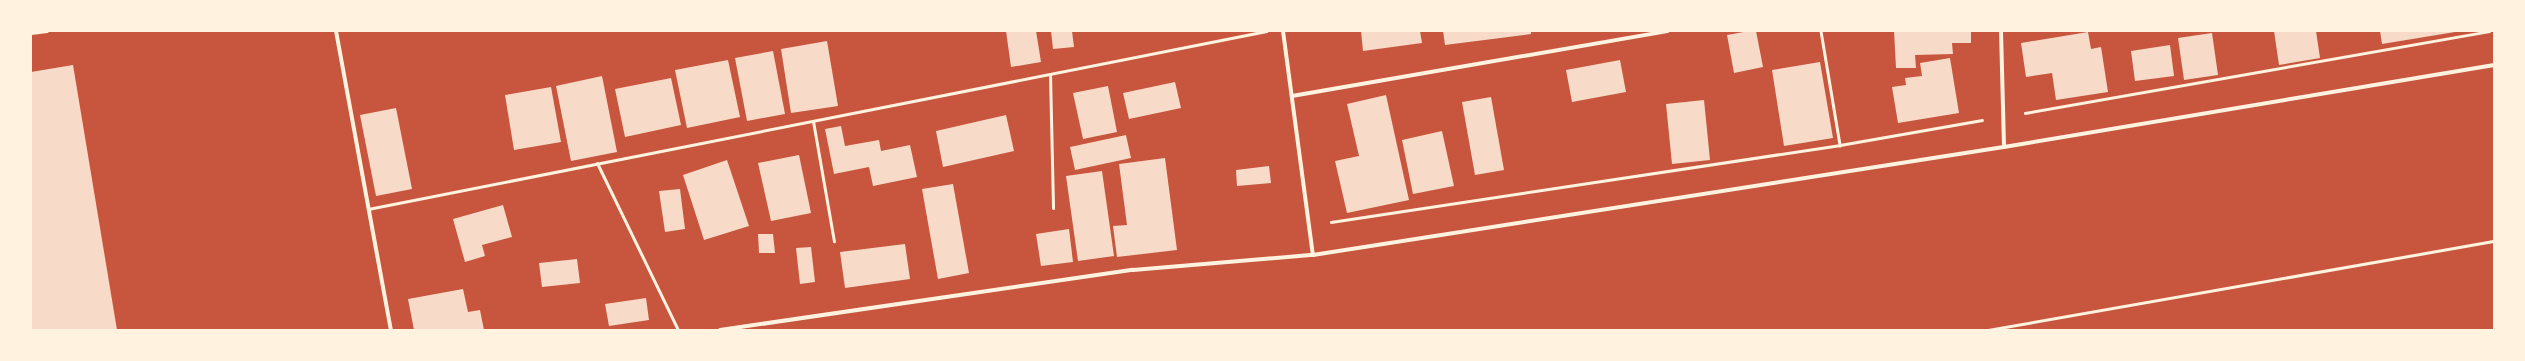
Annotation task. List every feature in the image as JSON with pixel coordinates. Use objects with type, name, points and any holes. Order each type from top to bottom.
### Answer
[{"type":"street","points":[[336,31],[391,330]]},
{"type":"street","points":[[1283,31],[1313,255]]},
{"type":"street","points":[[1292,96],[1667,31]]},
{"type":"street","points":[[2000,31],[2001,117],[2004,147]]},
{"type":"street","points":[[720,330],[1133,270],[1313,255],[2004,147],[2494,64]]},
{"type":"lane","points":[[31,33],[47,31]]},
{"type":"lane","points":[[368,208],[1267,31]]},
{"type":"lane","points":[[1050,74],[1053,208]]},
{"type":"lane","points":[[813,121],[834,241]]},
{"type":"lane","points":[[597,163],[678,330]]},
{"type":"path","points":[[1821,31],[1840,145]]},
{"type":"path","points":[[1309,226],[1840,145],[2489,31]]},
{"type":"path","points":[[1988,330],[2494,241]]},
{"type":"building","points":[[1006,31],[1036,31],[1041,62],[1011,67]]},
{"type":"building","points":[[1051,31],[1072,31],[1074,47],[1053,49]]},
{"type":"building","points":[[1361,31],[1420,31],[1422,43],[1363,51]]},
{"type":"building","points":[[1443,31],[1531,31],[1531,34],[1445,45]]},
{"type":"building","points":[[1756,31],[1763,67],[1734,73],[1727,35]]},
{"type":"building","points":[[1894,31],[1971,31],[1971,43],[1952,43],[1953,54],[1915,55],[1916,68],[1896,68]]},
{"type":"building","points":[[2274,31],[2316,31],[2320,58],[2279,65]]},
{"type":"building","points":[[2380,31],[2454,31],[2455,32],[2382,44]]},
{"type":"building","points":[[2088,32],[2091,49],[2101,47],[2108,92],[2056,100],[2052,73],[2026,77],[2021,43]]},
{"type":"building","points":[[2212,33],[2218,75],[2184,80],[2178,38]]},
{"type":"building","points":[[827,41],[838,106],[791,113],[781,49]]},
{"type":"building","points":[[2170,45],[2174,76],[2135,81],[2131,51]]},
{"type":"building","points":[[773,51],[785,114],[747,121],[735,58]]},
{"type":"building","points":[[1950,58],[1959,113],[1898,123],[1892,87],[1906,85],[1905,78],[1922,76],[1920,63]]},
{"type":"building","points":[[728,60],[740,117],[687,128],[675,70]]},
{"type":"building","points":[[1620,60],[1626,92],[1572,102],[1566,70]]},
{"type":"building","points":[[1820,62],[1833,138],[1784,146],[1772,70]]},
{"type":"building","points":[[73,65],[117,330],[31,330],[31,72]]},
{"type":"building","points":[[602,76],[617,152],[571,161],[556,86]]},
{"type":"building","points":[[671,78],[681,125],[625,137],[615,89]]},
{"type":"building","points":[[1175,82],[1181,108],[1129,119],[1123,93]]},
{"type":"building","points":[[1108,86],[1117,132],[1083,139],[1073,93]]},
{"type":"building","points":[[551,87],[561,142],[514,150],[505,95]]},
{"type":"building","points":[[1386,95],[1409,200],[1347,213],[1335,161],[1359,156],[1347,104]]},
{"type":"building","points":[[1491,97],[1504,170],[1475,175],[1462,102]]},
{"type":"building","points":[[1704,100],[1710,160],[1672,164],[1666,104]]},
{"type":"building","points":[[396,108],[412,189],[376,196],[360,115]]},
{"type":"building","points":[[1006,115],[1014,151],[943,167],[936,131]]},
{"type":"building","points":[[841,126],[845,146],[879,140],[881,151],[910,145],[917,177],[873,186],[869,167],[834,174],[825,129]]},
{"type":"building","points":[[1442,131],[1454,186],[1413,194],[1402,140]]},
{"type":"building","points":[[1126,135],[1131,158],[1075,170],[1070,147]]},
{"type":"building","points":[[799,155],[811,213],[771,221],[758,163]]},
{"type":"building","points":[[1165,158],[1177,250],[1117,257],[1113,226],[1127,225],[1119,164]]},
{"type":"building","points":[[727,160],[749,226],[704,240],[683,175]]},
{"type":"building","points":[[1269,166],[1271,183],[1237,186],[1236,170]]},
{"type":"building","points":[[1102,171],[1114,256],[1078,261],[1066,176]]},
{"type":"building","points":[[953,184],[969,273],[938,279],[922,189]]},
{"type":"building","points":[[680,189],[685,229],[665,232],[659,191]]},
{"type":"building","points":[[503,205],[512,237],[482,245],[485,256],[465,262],[453,219]]},
{"type":"building","points":[[1069,229],[1073,262],[1041,266],[1036,234]]},
{"type":"building","points":[[758,234],[773,234],[775,253],[759,253]]},
{"type":"building","points":[[905,244],[910,279],[845,288],[840,252]]},
{"type":"building","points":[[811,247],[815,282],[800,284],[796,248]]},
{"type":"building","points":[[577,259],[580,283],[542,287],[539,263]]},
{"type":"building","points":[[463,289],[468,312],[480,310],[484,330],[414,330],[408,299]]},
{"type":"building","points":[[646,298],[649,320],[609,326],[605,304]]}]
